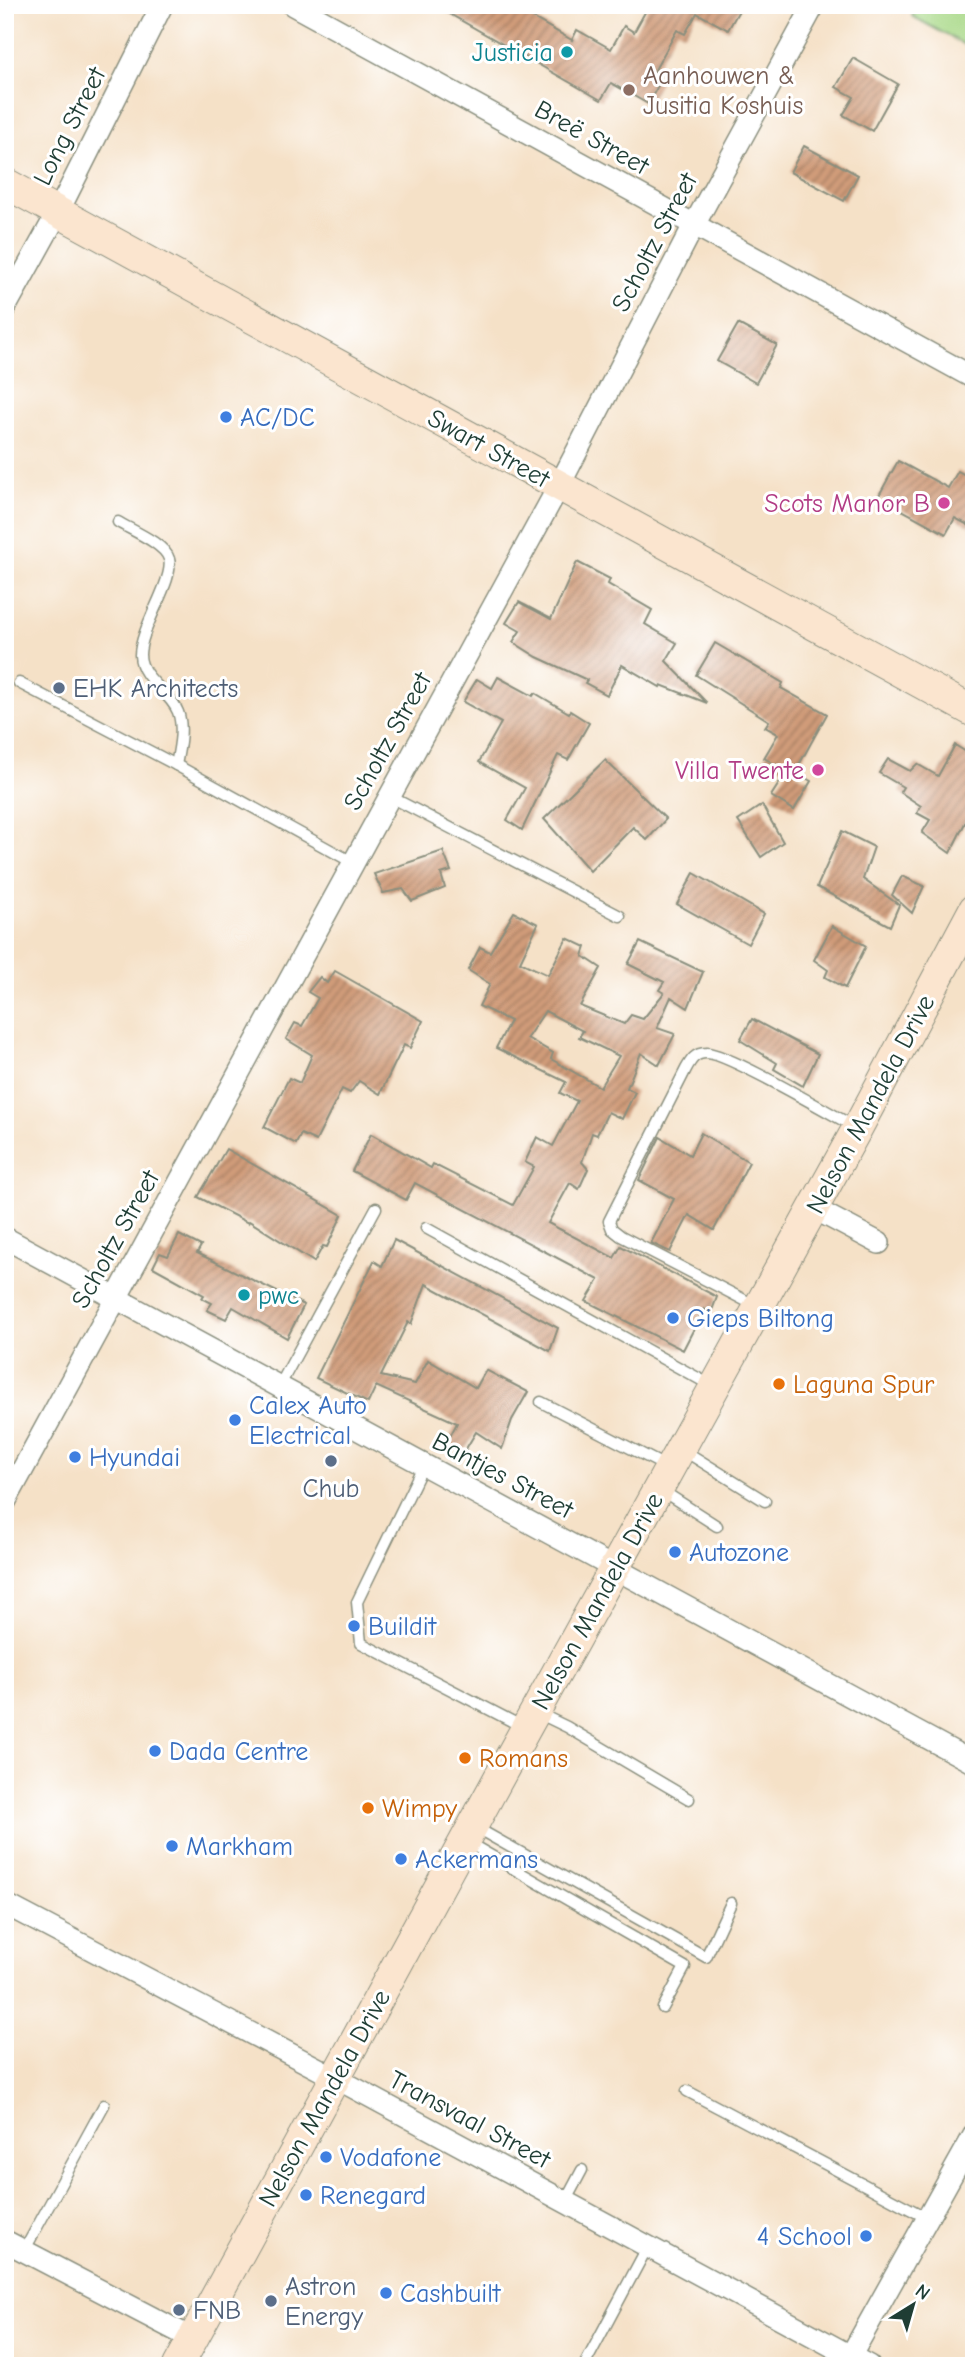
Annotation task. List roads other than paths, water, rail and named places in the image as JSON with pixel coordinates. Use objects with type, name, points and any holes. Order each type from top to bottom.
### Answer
[{"type":"main road","name":"Swart Street","points":[[5,183],[974,712]]},
{"type":"main road","name":"Nelson Mandela Drive","points":[[178,2366],[334,2077],[857,1129],[974,909]]},
{"type":"street","name":"Long Street","points":[[5,308],[58,212],[162,5]]},
{"type":"street","name":"Breë Street","points":[[293,5],[974,378]]},
{"type":"street","name":"Scholtz Street","points":[[7,1495],[559,486],[694,225],[814,5]]},
{"type":"street","points":[[813,1208],[879,1243]]},
{"type":"street","name":"Bantjes Street","points":[[5,1238],[974,1763]]},
{"type":"street","name":"Transvaal Street","points":[[5,1904],[648,2246],[847,2361],[869,2366]]},
{"type":"street","points":[[847,2361],[974,2134]]},
{"type":"street","points":[[5,2241],[193,2339]]},
{"type":"lane","points":[[118,522],[155,543],[165,551],[170,560],[166,585],[154,609],[140,653],[146,671],[179,713],[180,747],[176,765]]},
{"type":"lane","points":[[19,683],[176,765],[352,862]]},
{"type":"lane","points":[[388,796],[620,916]]},
{"type":"lane","points":[[759,1307],[621,1236],[612,1229],[609,1221],[686,1069],[693,1057],[712,1053],[857,1129]]},
{"type":"lane","points":[[280,1385],[376,1208]]},
{"type":"lane","points":[[426,1228],[714,1387]]},
{"type":"lane","points":[[541,1402],[669,1469],[765,1501]]},
{"type":"lane","points":[[424,1464],[357,1602],[361,1643],[531,1720],[567,1727],[689,1799]]},
{"type":"lane","points":[[669,1469],[717,1526]]},
{"type":"lane","points":[[469,1833],[706,1957],[731,1903]]},
{"type":"lane","points":[[469,1833],[685,1968],[663,2007]]},
{"type":"lane","points":[[687,2091],[927,2218]]},
{"type":"lane","points":[[24,2251],[104,2105]]},
{"type":"lane","points":[[565,2202],[582,2170]]},
{"type":"lane","points":[[584,2366],[648,2246]]},
{"type":"place","name":"Justicia","points":[[567,52]]},
{"type":"place","name":"Aanhouwen & Jusitia Koshuis","points":[[629,90]]},
{"type":"place","name":"AC/DC","points":[[226,417]]},
{"type":"place","name":"Scots Manor B","points":[[944,503]]},
{"type":"place","name":"EHK Architects","points":[[59,688]]},
{"type":"place","name":"Villa Twente","points":[[818,770]]},
{"type":"place","name":"pwc","points":[[244,1295]]},
{"type":"place","name":"Gieps Biltong","points":[[673,1318]]},
{"type":"place","name":"Laguna Spur","points":[[779,1384]]},
{"type":"place","name":"Calex Auto Electrical","points":[[235,1420]]},
{"type":"place","name":"Hyundai","points":[[75,1457]]},
{"type":"place","name":"Chub","points":[[331,1461]]},
{"type":"place","name":"Autozone","points":[[675,1552]]},
{"type":"place","name":"Buildit","points":[[354,1626]]},
{"type":"place","name":"Dada Centre","points":[[155,1751]]},
{"type":"place","name":"Romans","points":[[465,1758]]},
{"type":"place","name":"Wimpy","points":[[368,1808]]},
{"type":"place","name":"Markham","points":[[172,1846]]},
{"type":"place","name":"Ackermans","points":[[401,1859]]},
{"type":"place","name":"Vodafone","points":[[326,2157]]},
{"type":"place","name":"Renegard","points":[[306,2195]]},
{"type":"place","name":"4 School","points":[[866,2236]]},
{"type":"place","name":"Cashbuilt","points":[[386,2293]]},
{"type":"place","name":"Astron Energy","points":[[271,2301]]},
{"type":"place","name":"FNB","points":[[179,2310]]}]
